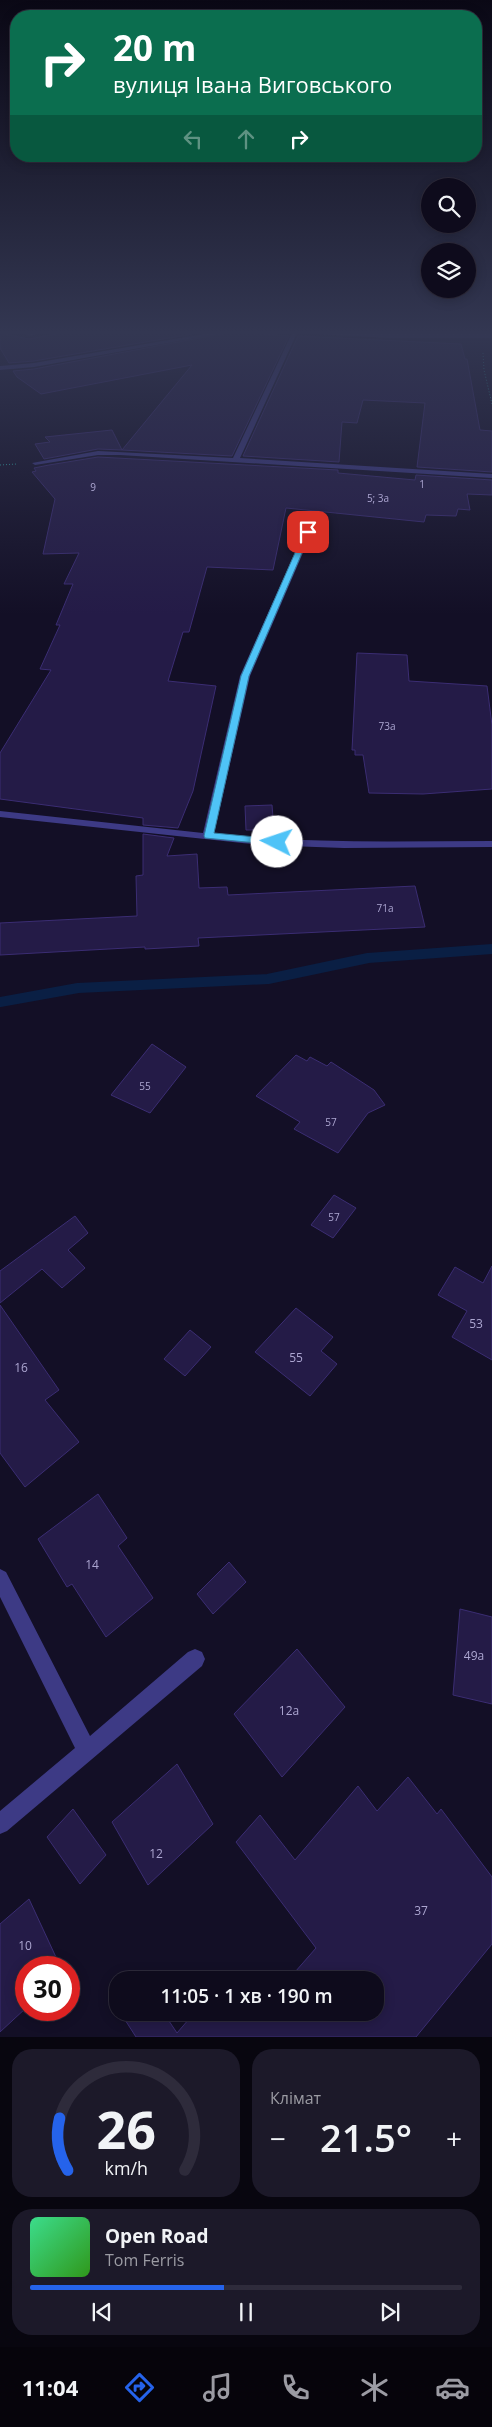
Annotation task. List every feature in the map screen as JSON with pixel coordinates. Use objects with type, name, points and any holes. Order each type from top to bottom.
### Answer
[{"type":"street","points":[[236,459],[252,425]]},
{"type":"street","points":[[35,463],[98,453],[236,459],[492,476]]},
{"type":"street","points":[[208,836],[245,676],[308,532]]},
{"type":"street","points":[[0,814],[260,842],[344,845],[492,844]]},
{"type":"street","points":[[0,1578],[87,1752]]},
{"type":"street","points":[[0,1824],[195,1659]]},
{"type":"building","points":[[143,425],[247,425],[232,456],[122,450]]},
{"type":"building","points":[[257,425],[342,425],[339,462],[243,456]]},
{"type":"building","points":[[422,425],[479,425],[480,430],[492,431],[492,472],[417,467]]},
{"type":"building","points":[[112,430],[122,450],[98,449],[44,459],[35,444],[50,442],[45,437]]},
{"type":"building","points":[[98,457],[338,470],[338,473],[415,480],[416,475],[492,480],[492,495],[467,494],[470,510],[458,509],[456,516],[426,515],[424,522],[286,508],[273,570],[207,567],[189,632],[183,632],[168,681],[216,686],[193,791],[178,828],[143,825],[143,818],[0,799],[0,753],[51,670],[40,669],[60,625],[56,625],[73,584],[64,584],[79,553],[43,554],[55,499],[32,472],[36,471],[34,468]]},
{"type":"building","points":[[357,653],[407,655],[409,681],[487,686],[492,725],[492,789],[423,794],[369,793],[363,755],[355,755],[355,750],[352,750]]},
{"type":"building","points":[[272,805],[274,830],[246,830],[245,806]]},
{"type":"building","points":[[143,834],[174,838],[167,856],[197,854],[199,888],[227,887],[228,895],[415,886],[425,927],[198,938],[199,946],[0,955],[0,923],[137,916],[136,876],[143,875]]},
{"type":"building","points":[[152,1044],[186,1067],[150,1113],[111,1095]]},
{"type":"building","points":[[296,1055],[307,1061],[310,1057],[327,1066],[331,1062],[374,1090],[385,1105],[368,1113],[338,1153],[294,1129],[300,1122],[256,1096]]},
{"type":"building","points":[[334,1195],[356,1208],[333,1238],[311,1225]]},
{"type":"building","points":[[75,1216],[88,1233],[68,1250],[85,1268],[62,1288],[42,1269],[0,1303],[0,1271]]},
{"type":"building","points":[[492,1266],[492,1360],[452,1337],[467,1311],[438,1295],[455,1267],[483,1283]]},
{"type":"building","points":[[0,1305],[59,1390],[45,1400],[79,1442],[25,1487],[0,1453]]},
{"type":"building","points":[[296,1308],[333,1337],[321,1351],[337,1364],[310,1396],[255,1352]]},
{"type":"building","points":[[190,1330],[211,1347],[185,1376],[164,1359]]},
{"type":"building","points":[[98,1494],[127,1538],[118,1546],[153,1598],[106,1637],[72,1584],[67,1587],[38,1539]]},
{"type":"building","points":[[229,1562],[246,1582],[213,1614],[197,1594]]},
{"type":"building","points":[[460,1609],[492,1617],[492,1704],[453,1695]]},
{"type":"building","points":[[297,1649],[345,1707],[282,1777],[234,1714]]},
{"type":"building","points":[[177,1764],[213,1824],[148,1885],[112,1822]]},
{"type":"building","points":[[408,1777],[437,1814],[441,1809],[492,1877],[492,1944],[416,2037],[136,2037],[126,2021],[169,2021],[177,2033],[187,2021],[384,2021],[384,1971],[296,1971],[316,1948],[236,1842],[260,1815],[295,1860],[358,1786],[377,1811]]},
{"type":"building","points":[[73,1809],[106,1855],[80,1884],[47,1837]]},
{"type":"building","points":[[29,1899],[55,1956],[15,1956],[15,2018],[0,2032],[0,1924]]},
{"type":"waterway","points":[[0,1002],[78,988],[268,979],[368,958],[492,949]]},
{"type":"route","points":[[277,842],[208,836],[245,676],[308,532]]}]
